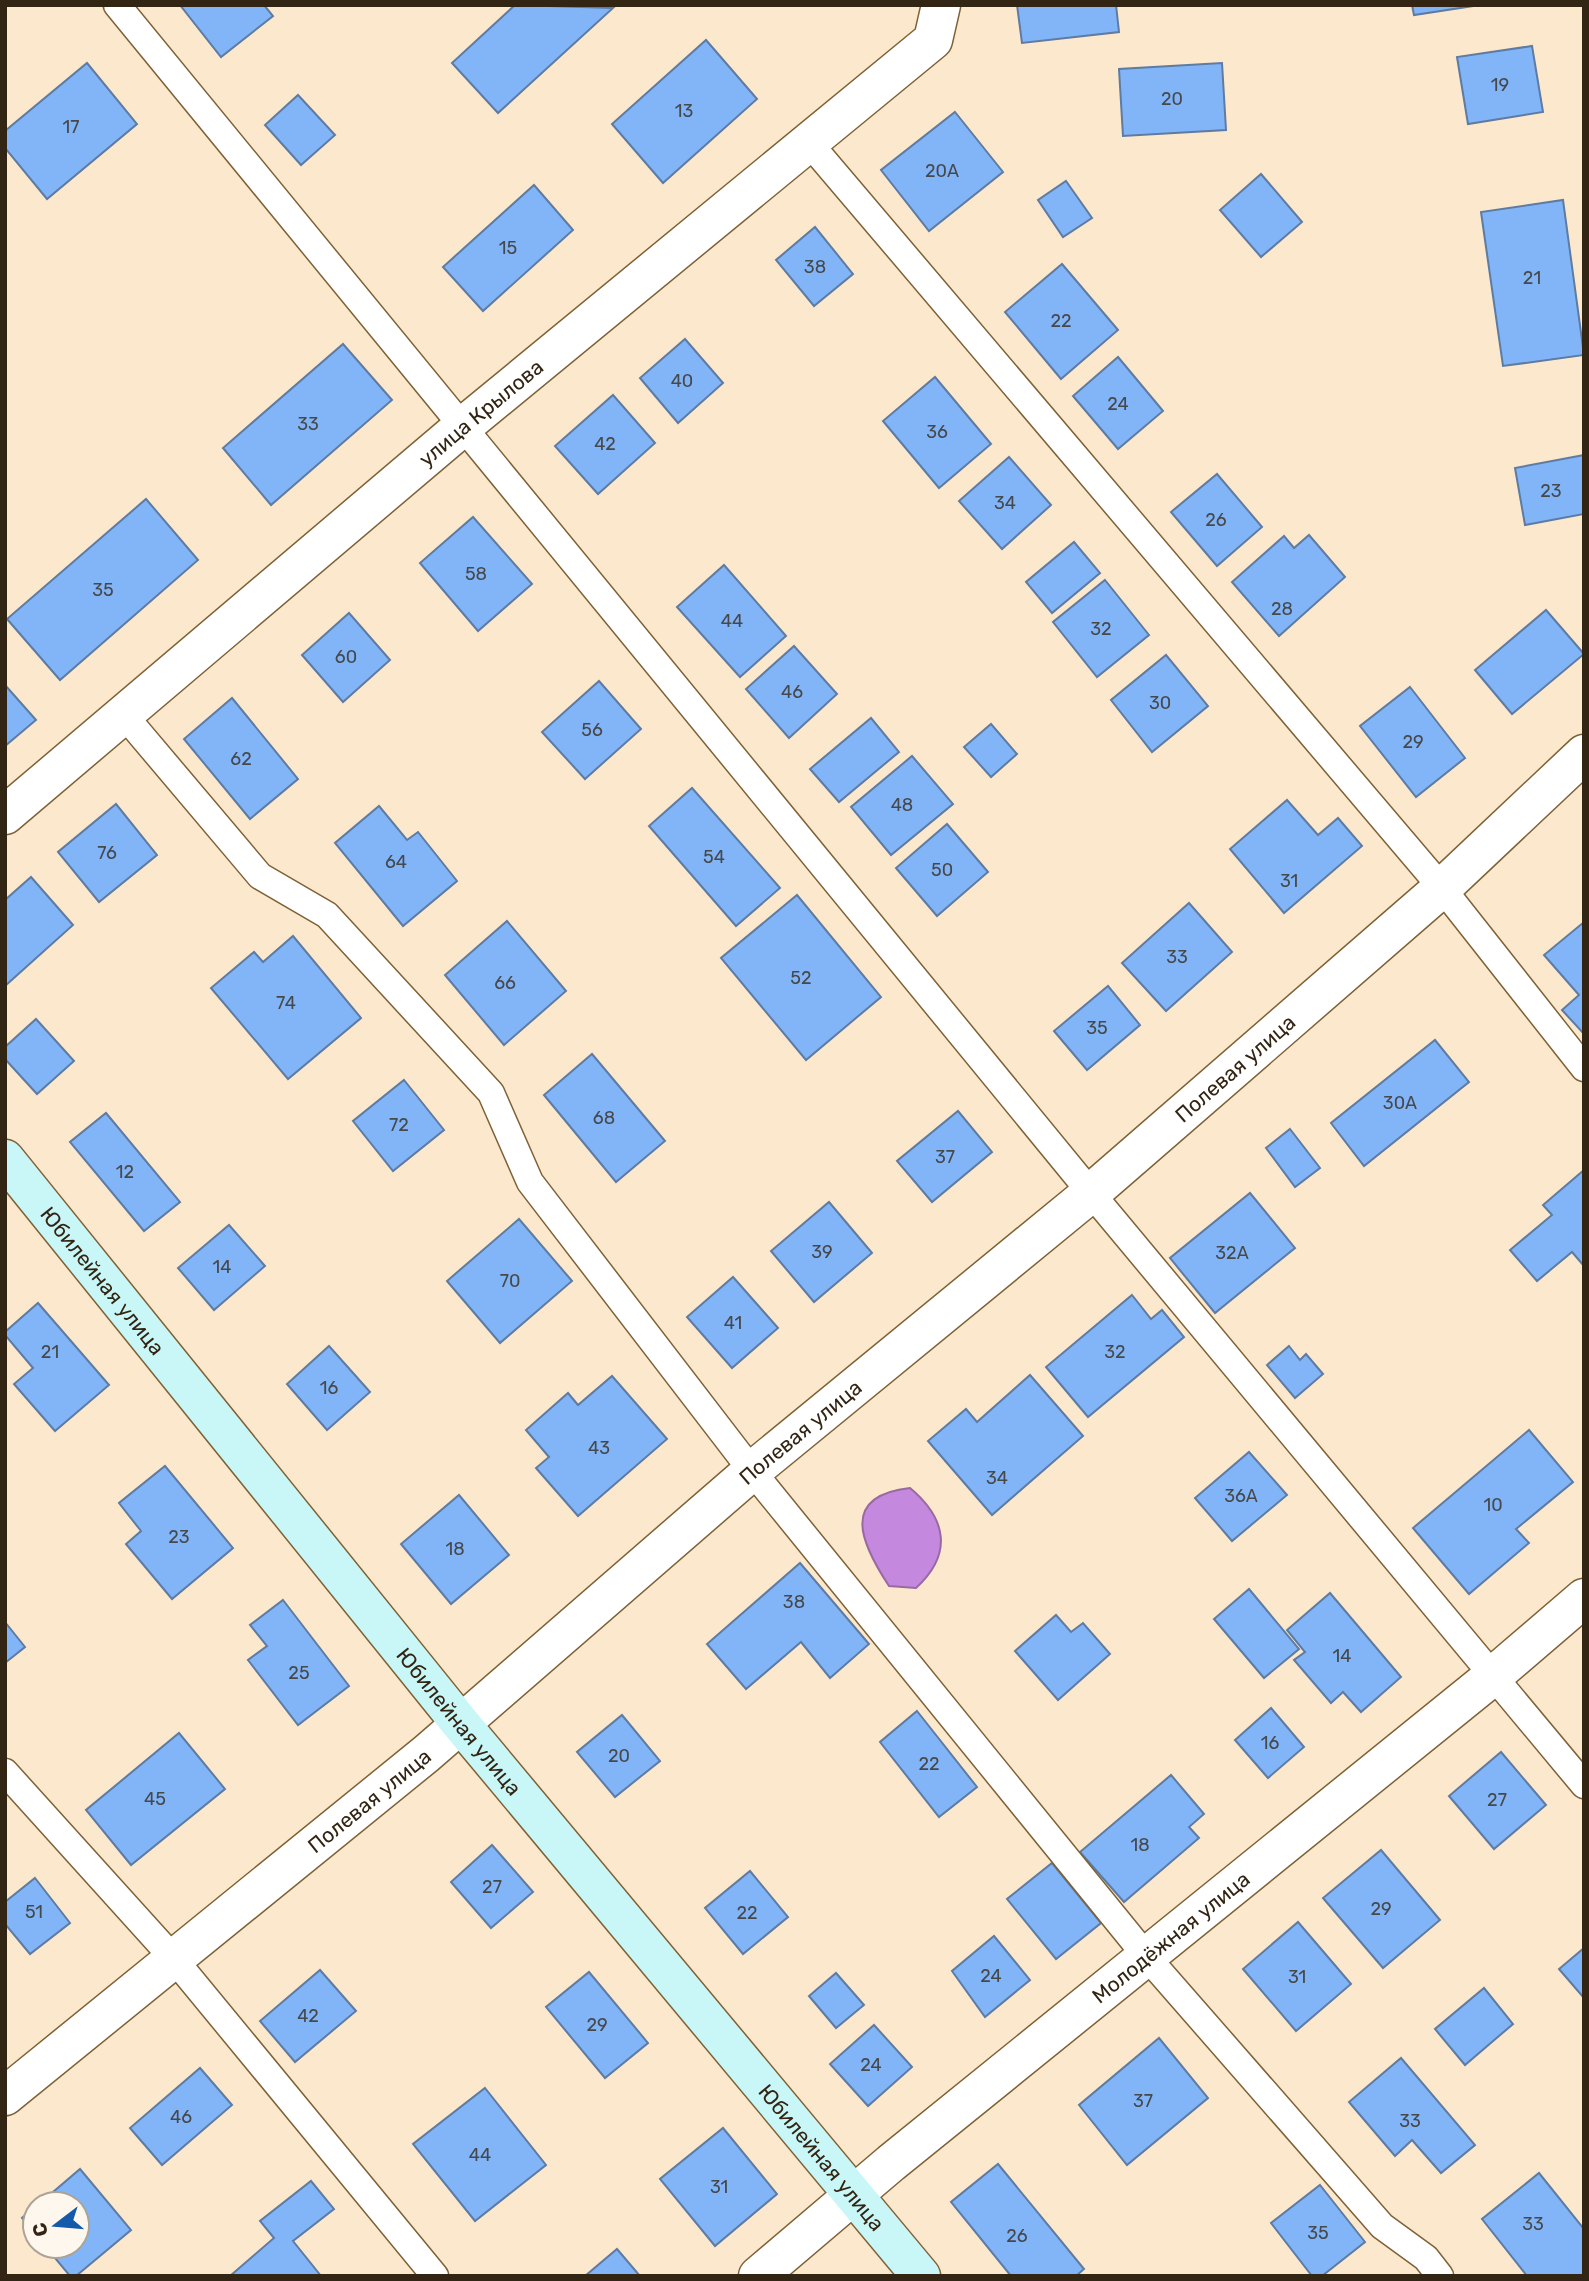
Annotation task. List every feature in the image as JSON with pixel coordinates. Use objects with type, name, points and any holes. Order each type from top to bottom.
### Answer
[{"type":"main road","name":"Юбилейная улица","points":[[5,1159],[461,1724],[921,2276]]},
{"type":"street","name":"улица Крылова","points":[[5,815],[461,428],[810,144],[933,40],[941,5]]},
{"type":"street","name":"Полевая улица","points":[[5,2096],[461,1724],[752,1471],[1091,1192],[1442,888],[1584,754]]},
{"type":"street","name":"Молодёжная улица","points":[[758,2276],[853,2195],[1493,1676],[1584,1598]]},
{"type":"lane","points":[[117,5],[461,428],[1584,1786]]},
{"type":"lane","points":[[810,144],[1442,888],[1584,1068]]},
{"type":"lane","points":[[124,715],[260,876],[327,915],[491,1093],[530,1182],[752,1471],[1146,1956],[1382,2226],[1426,2258],[1440,2276]]},
{"type":"lane","points":[[5,1772],[174,1959],[435,2276]]},
{"type":"shaded area","points":[[910,1488],[932,1512],[938,1524],[940,1550],[928,1575],[916,1588],[889,1586],[871,1555],[862,1525],[865,1512],[873,1501],[887,1493]]},
{"type":"building","points":[[180,5],[264,5],[273,16],[221,57]]},
{"type":"building","points":[[515,5],[613,8],[498,113],[452,63]]},
{"type":"building","points":[[1017,5],[1116,5],[1119,32],[1022,43]]},
{"type":"building","points":[[1412,5],[1480,5],[1414,15]]},
{"type":"building","points":[[706,40],[757,99],[663,183],[612,124]]},
{"type":"building","points":[[1532,46],[1543,112],[1468,124],[1457,57]]},
{"type":"building","points":[[87,63],[137,124],[47,199],[5,148],[5,131]]},
{"type":"building","points":[[1222,63],[1226,130],[1123,136],[1119,69]]},
{"type":"building","points":[[298,95],[335,135],[301,165],[265,125]]},
{"type":"building","points":[[955,112],[1003,172],[929,231],[881,170]]},
{"type":"building","points":[[1261,174],[1302,222],[1261,257],[1220,210]]},
{"type":"building","points":[[1066,181],[1092,218],[1063,237],[1038,200]]},
{"type":"building","points":[[534,185],[573,230],[483,311],[443,267]]},
{"type":"building","points":[[1563,200],[1584,355],[1503,366],[1481,212]]},
{"type":"building","points":[[815,227],[853,274],[814,306],[776,260]]},
{"type":"building","points":[[1062,264],[1118,330],[1061,379],[1005,312]]},
{"type":"building","points":[[685,339],[723,383],[678,423],[640,378]]},
{"type":"building","points":[[343,344],[392,400],[271,505],[223,448]]},
{"type":"building","points":[[1118,357],[1163,411],[1118,449],[1073,396]]},
{"type":"building","points":[[935,377],[991,444],[939,488],[883,421]]},
{"type":"building","points":[[613,395],[655,443],[598,494],[555,446]]},
{"type":"building","points":[[1584,455],[1584,514],[1525,525],[1515,468]]},
{"type":"building","points":[[1009,457],[1051,505],[1002,549],[959,501]]},
{"type":"building","points":[[1217,474],[1262,527],[1217,566],[1171,512]]},
{"type":"building","points":[[146,499],[198,560],[60,680],[7,619]]},
{"type":"building","points":[[473,517],[532,584],[478,631],[420,563]]},
{"type":"building","points":[[1309,535],[1345,577],[1279,636],[1232,582],[1284,536],[1294,548]]},
{"type":"building","points":[[1074,542],[1100,573],[1052,613],[1026,582]]},
{"type":"building","points":[[724,565],[786,636],[740,677],[677,607]]},
{"type":"building","points":[[1105,580],[1149,635],[1097,677],[1053,622]]},
{"type":"building","points":[[1546,610],[1584,654],[1512,714],[1475,670]]},
{"type":"building","points":[[349,613],[390,660],[343,702],[302,655]]},
{"type":"building","points":[[794,646],[837,694],[789,738],[746,689]]},
{"type":"building","points":[[1166,655],[1208,706],[1152,752],[1111,700]]},
{"type":"building","points":[[599,681],[641,729],[585,779],[542,732]]},
{"type":"building","points":[[5,685],[36,720],[5,746]]},
{"type":"building","points":[[1410,687],[1465,758],[1416,797],[1360,726]]},
{"type":"building","points":[[232,698],[298,779],[250,819],[184,739]]},
{"type":"building","points":[[871,718],[899,752],[839,802],[810,769]]},
{"type":"building","points":[[991,724],[1017,754],[991,777],[964,747]]},
{"type":"building","points":[[912,756],[953,804],[891,855],[851,807]]},
{"type":"building","points":[[692,788],[780,888],[736,926],[649,826]]},
{"type":"building","points":[[1287,800],[1318,835],[1338,818],[1362,846],[1284,913],[1230,849]]},
{"type":"building","points":[[116,804],[157,855],[99,902],[58,852]]},
{"type":"building","points":[[379,806],[407,840],[418,832],[457,881],[403,926],[335,843]]},
{"type":"building","points":[[947,824],[988,872],[937,916],[896,868]]},
{"type":"building","points":[[31,877],[73,925],[5,986],[5,900]]},
{"type":"building","points":[[797,895],[881,997],[806,1060],[721,958]]},
{"type":"building","points":[[1189,903],[1232,952],[1166,1011],[1122,963]]},
{"type":"building","points":[[507,921],[566,991],[504,1045],[445,975]]},
{"type":"building","points":[[1584,922],[1584,1034],[1562,1010],[1579,995],[1544,955]]},
{"type":"building","points":[[293,936],[361,1018],[288,1079],[211,988],[254,952],[263,962]]},
{"type":"building","points":[[1108,986],[1140,1025],[1087,1070],[1054,1031]]},
{"type":"building","points":[[36,1019],[74,1061],[37,1094],[5,1059],[5,1047]]},
{"type":"building","points":[[1435,1040],[1469,1082],[1364,1166],[1331,1123]]},
{"type":"building","points":[[592,1054],[665,1141],[616,1182],[544,1095]]},
{"type":"building","points":[[404,1080],[444,1130],[393,1171],[353,1121]]},
{"type":"building","points":[[958,1111],[992,1152],[932,1202],[897,1161]]},
{"type":"building","points":[[106,1113],[180,1202],[144,1231],[70,1142]]},
{"type":"building","points":[[1290,1129],[1320,1168],[1295,1187],[1266,1148]]},
{"type":"building","points":[[1584,1170],[1584,1266],[1572,1252],[1537,1281],[1510,1250],[1552,1215],[1543,1205]]},
{"type":"building","points":[[1250,1193],[1295,1248],[1215,1313],[1170,1258]]},
{"type":"building","points":[[829,1202],[872,1253],[814,1302],[771,1251]]},
{"type":"building","points":[[519,1219],[572,1281],[500,1343],[447,1281]]},
{"type":"building","points":[[229,1225],[265,1266],[214,1310],[178,1268]]},
{"type":"building","points":[[733,1277],[778,1328],[732,1368],[687,1317]]},
{"type":"building","points":[[1132,1295],[1151,1319],[1162,1310],[1184,1337],[1088,1417],[1046,1367]]},
{"type":"building","points":[[38,1303],[109,1385],[55,1431],[14,1384],[33,1368],[5,1335],[5,1332]]},
{"type":"building","points":[[329,1346],[370,1392],[327,1430],[287,1384]]},
{"type":"building","points":[[1289,1346],[1300,1360],[1306,1354],[1323,1374],[1295,1398],[1267,1365]]},
{"type":"building","points":[[1030,1375],[1083,1436],[992,1515],[928,1441],[966,1409],[977,1422]]},
{"type":"building","points":[[612,1376],[667,1439],[578,1516],[536,1468],[549,1457],[526,1430],[568,1393],[578,1405]]},
{"type":"building","points":[[1529,1430],[1573,1482],[1516,1529],[1529,1543],[1469,1594],[1413,1528]]},
{"type":"building","points":[[1249,1452],[1287,1495],[1232,1541],[1195,1498]]},
{"type":"building","points":[[165,1466],[233,1548],[172,1599],[126,1544],[141,1531],[119,1503]]},
{"type":"building","points":[[459,1495],[509,1555],[451,1604],[401,1544]]},
{"type":"building","points":[[800,1563],[869,1644],[830,1678],[801,1642],[746,1689],[707,1644]]},
{"type":"building","points":[[1249,1589],[1299,1649],[1264,1678],[1214,1619]]},
{"type":"building","points":[[1330,1593],[1401,1677],[1361,1712],[1343,1692],[1331,1703],[1294,1660],[1305,1652],[1287,1630]]},
{"type":"building","points":[[283,1600],[349,1686],[298,1725],[248,1660],[267,1646],[250,1625]]},
{"type":"building","points":[[1056,1615],[1071,1632],[1083,1623],[1110,1654],[1058,1700],[1015,1651]]},
{"type":"building","points":[[5,1622],[25,1647],[5,1663]]},
{"type":"building","points":[[1271,1708],[1304,1747],[1268,1778],[1235,1740]]},
{"type":"building","points":[[917,1711],[977,1787],[939,1817],[880,1742]]},
{"type":"building","points":[[622,1715],[660,1761],[615,1797],[577,1752]]},
{"type":"building","points":[[179,1733],[225,1789],[131,1865],[86,1810]]},
{"type":"building","points":[[1501,1752],[1546,1805],[1494,1849],[1449,1796]]},
{"type":"building","points":[[1171,1775],[1204,1814],[1189,1827],[1199,1838],[1124,1902],[1080,1852]]},
{"type":"building","points":[[492,1845],[533,1892],[491,1928],[451,1882]]},
{"type":"building","points":[[1381,1850],[1440,1920],[1383,1968],[1323,1898]]},
{"type":"building","points":[[1052,1863],[1101,1923],[1056,1959],[1007,1899]]},
{"type":"building","points":[[750,1871],[788,1917],[743,1954],[705,1908]]},
{"type":"building","points":[[35,1878],[70,1923],[30,1954],[5,1924],[5,1902]]},
{"type":"building","points":[[1298,1922],[1351,1984],[1296,2031],[1243,1969]]},
{"type":"building","points":[[994,1936],[1030,1980],[985,2017],[952,1971]]},
{"type":"building","points":[[1584,1948],[1584,1998],[1559,1969]]},
{"type":"building","points":[[320,1970],[356,2011],[295,2062],[260,2021]]},
{"type":"building","points":[[589,1972],[648,2043],[605,2078],[546,2007]]},
{"type":"building","points":[[836,1973],[864,2005],[836,2028],[809,1996]]},
{"type":"building","points":[[1484,1988],[1513,2024],[1465,2065],[1435,2029]]},
{"type":"building","points":[[874,2025],[912,2067],[868,2106],[830,2064]]},
{"type":"building","points":[[1159,2038],[1208,2098],[1127,2165],[1079,2105]]},
{"type":"building","points":[[1401,2058],[1475,2145],[1441,2173],[1412,2140],[1395,2156],[1349,2102]]},
{"type":"building","points":[[200,2068],[232,2105],[162,2165],[130,2128]]},
{"type":"building","points":[[485,2088],[546,2165],[475,2221],[413,2144]]},
{"type":"building","points":[[723,2128],[777,2194],[715,2246],[660,2179]]},
{"type":"building","points":[[998,2164],[1084,2269],[1076,2276],[1011,2276],[951,2202]]},
{"type":"building","points":[[80,2169],[131,2230],[76,2276],[70,2276],[57,2260],[91,2260],[91,2190],[55,2190]]},
{"type":"building","points":[[1539,2173],[1584,2229],[1584,2276],[1527,2276],[1482,2219]]},
{"type":"building","points":[[311,2181],[334,2209],[293,2241],[321,2276],[230,2276],[274,2238],[260,2221]]},
{"type":"building","points":[[1320,2185],[1365,2242],[1322,2276],[1312,2276],[1271,2223]]},
{"type":"building","points":[[617,2249],[640,2276],[585,2276]]}]
